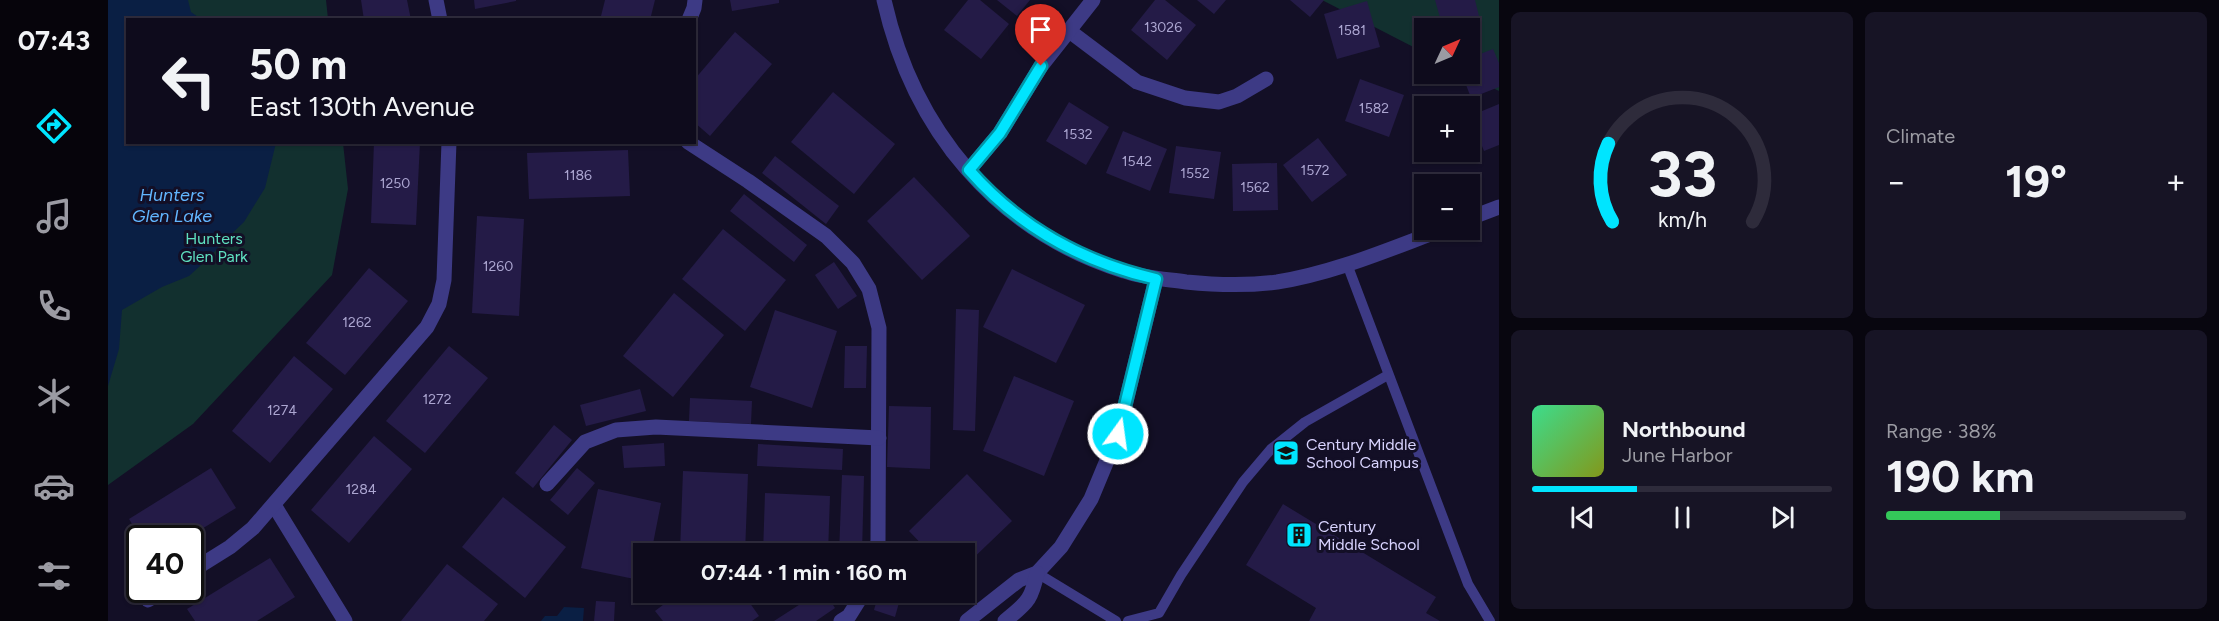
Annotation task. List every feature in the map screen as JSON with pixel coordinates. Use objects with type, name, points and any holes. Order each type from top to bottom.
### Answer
[{"type":"street","points":[[436,0],[440,18]]},
{"type":"street","points":[[690,18],[695,0]]},
{"type":"street","points":[[884,0],[890,28],[905,71],[927,115],[954,153],[1007,209],[1077,253],[1124,271],[1156,279],[1203,284],[1267,282],[1311,275],[1414,240]]},
{"type":"street","points":[[969,170],[1000,133],[1041,66],[1093,0]]},
{"type":"street","points":[[1068,30],[1137,82],[1185,98],[1219,102],[1237,96],[1266,79]]},
{"type":"street","points":[[204,564],[253,528],[427,327],[439,304],[444,280],[449,144]]},
{"type":"street","points":[[691,144],[826,236],[853,263],[869,290],[879,328],[878,543]]},
{"type":"street","points":[[1480,214],[1499,207]]},
{"type":"street","points":[[967,621],[1019,580],[1037,573],[1061,547],[1075,525],[1104,471],[1118,434],[1156,279]]},
{"type":"street","points":[[547,484],[585,442],[616,430],[656,427],[879,438]]},
{"type":"street","points":[[274,505],[345,621]]},
{"type":"street","points":[[1005,621],[1027,602],[1033,592],[1037,573]]},
{"type":"street","points":[[841,621],[849,616],[857,603]]},
{"type":"lane","points":[[1347,264],[1468,584],[1490,621]]},
{"type":"lane","points":[[1128,621],[1159,613],[1181,575],[1243,482],[1271,448],[1305,422],[1388,375]]},
{"type":"lane","points":[[1037,573],[1116,621]]},
{"type":"green space","name":"Hunters Glen Park","points":[[108,0],[326,0],[328,18],[126,18],[126,144],[343,144],[348,189],[332,275],[193,424],[108,485]]},
{"type":"green space","points":[[1322,0],[1499,0],[1499,91],[1480,82],[1480,18],[1414,18],[1414,47]]},
{"type":"water","name":"Hunters Glen Lake","points":[[108,0],[188,0],[191,12],[200,18],[126,18],[126,144],[276,144],[265,188],[244,222],[189,276],[162,287],[122,310],[119,349],[108,386]]},
{"type":"water","points":[[564,607],[584,608],[583,621],[541,621],[545,616],[557,616]]},
{"type":"building","points":[[361,0],[407,0],[411,18],[364,18]]},
{"type":"building","points":[[474,0],[516,0],[516,1],[475,9]]},
{"type":"building","points":[[605,0],[655,0],[650,18],[600,18]]},
{"type":"building","points":[[730,0],[779,0],[779,3],[732,11]]},
{"type":"building","points":[[968,0],[980,0],[1009,24],[981,59],[944,30]]},
{"type":"building","points":[[997,0],[1030,0],[1017,16]]},
{"type":"building","points":[[1155,0],[1165,0],[1196,25],[1167,60],[1131,30]]},
{"type":"building","points":[[1197,0],[1226,0],[1214,14]]},
{"type":"building","points":[[1290,0],[1324,0],[1310,17]]},
{"type":"building","points":[[1435,0],[1475,0],[1480,18],[1440,18]]},
{"type":"building","points":[[1367,1],[1380,47],[1337,59],[1324,14]]},
{"type":"building","points":[[735,32],[772,64],[710,136],[696,124],[696,78]]},
{"type":"building","points":[[1493,49],[1499,63],[1499,87],[1470,96],[1466,84],[1480,84],[1480,54]]},
{"type":"building","points":[[1360,79],[1404,95],[1389,137],[1345,121]]},
{"type":"building","points":[[833,92],[895,144],[854,194],[791,142]]},
{"type":"building","points":[[1069,102],[1109,127],[1086,165],[1046,141]]},
{"type":"building","points":[[1499,104],[1499,145],[1484,151],[1480,141],[1480,112]]},
{"type":"building","points":[[1123,131],[1167,149],[1150,191],[1106,173]]},
{"type":"building","points":[[1318,138],[1347,175],[1312,202],[1283,165]]},
{"type":"building","points":[[374,144],[420,144],[416,225],[371,223]]},
{"type":"building","points":[[1176,146],[1221,152],[1214,199],[1169,193]]},
{"type":"building","points":[[628,150],[630,196],[529,199],[527,153]]},
{"type":"building","points":[[775,156],[839,206],[826,224],[762,173]]},
{"type":"building","points":[[1277,163],[1278,210],[1233,211],[1232,164]]},
{"type":"building","points":[[914,177],[970,236],[922,280],[867,221]]},
{"type":"building","points":[[744,194],[807,245],[794,262],[730,211]]},
{"type":"building","points":[[477,216],[524,219],[519,316],[472,313]]},
{"type":"building","points":[[723,229],[786,280],[745,331],[682,279]]},
{"type":"building","points":[[834,262],[857,296],[838,309],[815,275]]},
{"type":"building","points":[[369,268],[408,301],[345,375],[306,343]]},
{"type":"building","points":[[1012,269],[1085,305],[1056,363],[983,327]]},
{"type":"building","points":[[674,293],[724,335],[673,397],[623,356]]},
{"type":"building","points":[[956,309],[979,310],[975,431],[953,430]]},
{"type":"building","points":[[775,310],[837,331],[812,408],[750,387]]},
{"type":"building","points":[[449,346],[488,378],[425,453],[386,421]]},
{"type":"building","points":[[845,346],[867,346],[866,388],[844,388]]},
{"type":"building","points":[[294,356],[333,389],[270,463],[232,431]]},
{"type":"building","points":[[1014,376],[1074,401],[1044,476],[983,451]]},
{"type":"building","points":[[640,389],[646,411],[586,426],[580,405]]},
{"type":"building","points":[[690,398],[752,401],[751,424],[689,421]]},
{"type":"building","points":[[889,406],[931,407],[930,469],[887,467]]},
{"type":"building","points":[[554,425],[572,440],[533,488],[515,473]]},
{"type":"building","points":[[374,436],[412,469],[349,543],[311,510]]},
{"type":"building","points":[[664,443],[665,466],[624,468],[622,446]]},
{"type":"building","points":[[758,444],[843,449],[842,470],[757,466]]},
{"type":"building","points":[[211,468],[236,508],[204,528],[204,525],[133,525],[129,519]]},
{"type":"building","points":[[577,468],[595,483],[568,515],[550,500]]},
{"type":"building","points":[[683,471],[748,474],[745,543],[680,543]]},
{"type":"building","points":[[967,474],[1012,521],[975,556],[975,543],[920,543],[909,531]]},
{"type":"building","points":[[842,475],[864,476],[862,543],[839,543]]},
{"type":"building","points":[[598,489],[661,503],[653,543],[633,543],[633,579],[581,568]]},
{"type":"building","points":[[765,493],[830,496],[828,543],[763,543]]},
{"type":"building","points":[[503,497],[566,547],[525,598],[462,547]]},
{"type":"building","name":"Century Middle School","points":[[1283,504],[1436,597],[1426,613],[1440,621],[1309,621],[1316,608],[1246,565]]},
{"type":"building","points":[[270,558],[295,597],[257,621],[195,621],[187,609],[197,603],[204,603],[204,599]]},
{"type":"building","points":[[447,564],[498,604],[484,621],[401,621]]},
{"type":"building","points":[[596,601],[615,602],[614,621],[594,621]]},
{"type":"building","points":[[666,603],[750,603],[759,616],[752,621],[663,621],[655,611]]},
{"type":"building","points":[[802,603],[832,603],[835,608],[816,621],[774,621]]},
{"type":"building","points":[[876,603],[899,603],[895,617],[874,610]]},
{"type":"place","name":"Century Middle School Campus","points":[[1286,453]]},
{"type":"place","name":"Century Middle School","points":[[1299,535]]},
{"type":"route","points":[[1041,66],[1000,133],[969,170],[1007,209],[1053,240],[1077,253],[1124,271],[1156,279],[1118,434]]}]
